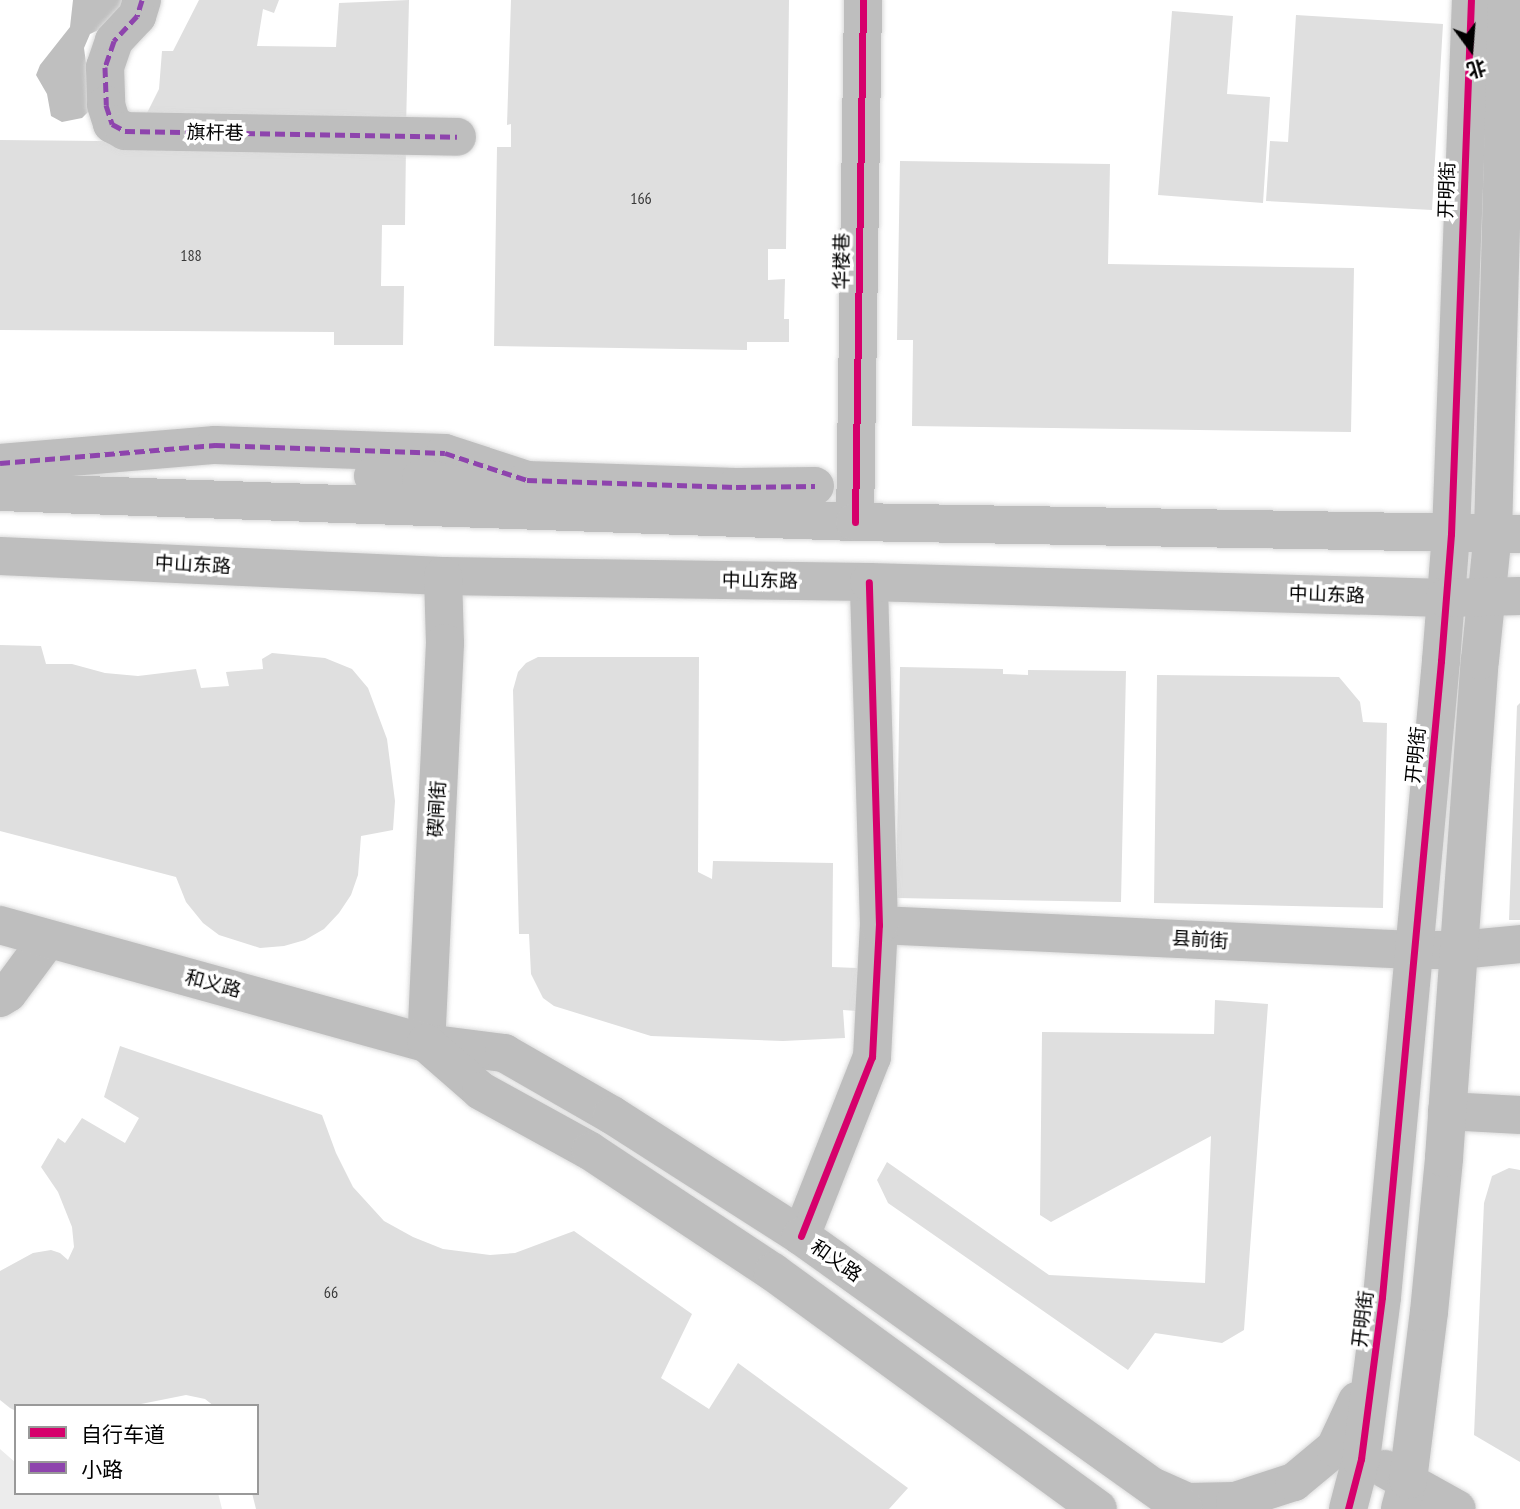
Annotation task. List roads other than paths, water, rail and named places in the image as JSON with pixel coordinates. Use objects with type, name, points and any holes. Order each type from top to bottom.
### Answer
[{"type":"street","name":"旗杆巷","points":[[142,0],[137,16],[114,41],[105,67],[106,105],[112,124],[125,131],[457,136]]},
{"type":"street","name":"华楼巷","points":[[855,522],[863,0]]},
{"type":"street","name":"开明街","points":[[1348,1509],[1361,1459],[1373,1368],[1451,534],[1471,0]]},
{"type":"street","points":[[1404,1494],[1429,1312],[1460,950],[1503,596],[1506,534],[1507,0]]},
{"type":"street","points":[[0,463],[202,446],[269,447],[445,453],[527,480],[736,487],[815,486]]},
{"type":"street","points":[[14,493],[562,514],[1506,534]]},
{"type":"street","name":"中山东路","points":[[0,556],[443,576],[869,582],[1445,598],[1503,596]]},
{"type":"street","name":"碶闸街","points":[[426,1043],[445,643],[443,576]]},
{"type":"street","points":[[801,1236],[872,1057],[879,925],[869,582]]},
{"type":"street","name":"和义路","points":[[0,925],[426,1043],[504,1053],[612,1115],[801,1236],[1184,1509]]},
{"type":"street","name":"县前街","points":[[879,925],[1414,950],[1460,950],[1520,944]]},
{"type":"street","points":[[0,999],[8,993],[48,939]]},
{"type":"street","name":"和义路","points":[[426,1043],[481,1091],[590,1151],[773,1272],[1098,1509]]},
{"type":"street","points":[[1447,1111],[1520,1115]]},
{"type":"street","points":[[1151,1485],[1188,1502],[1236,1501],[1294,1482],[1335,1448],[1373,1368]]},
{"type":"street","points":[[1361,1459],[1404,1494],[1457,1509]]}]
